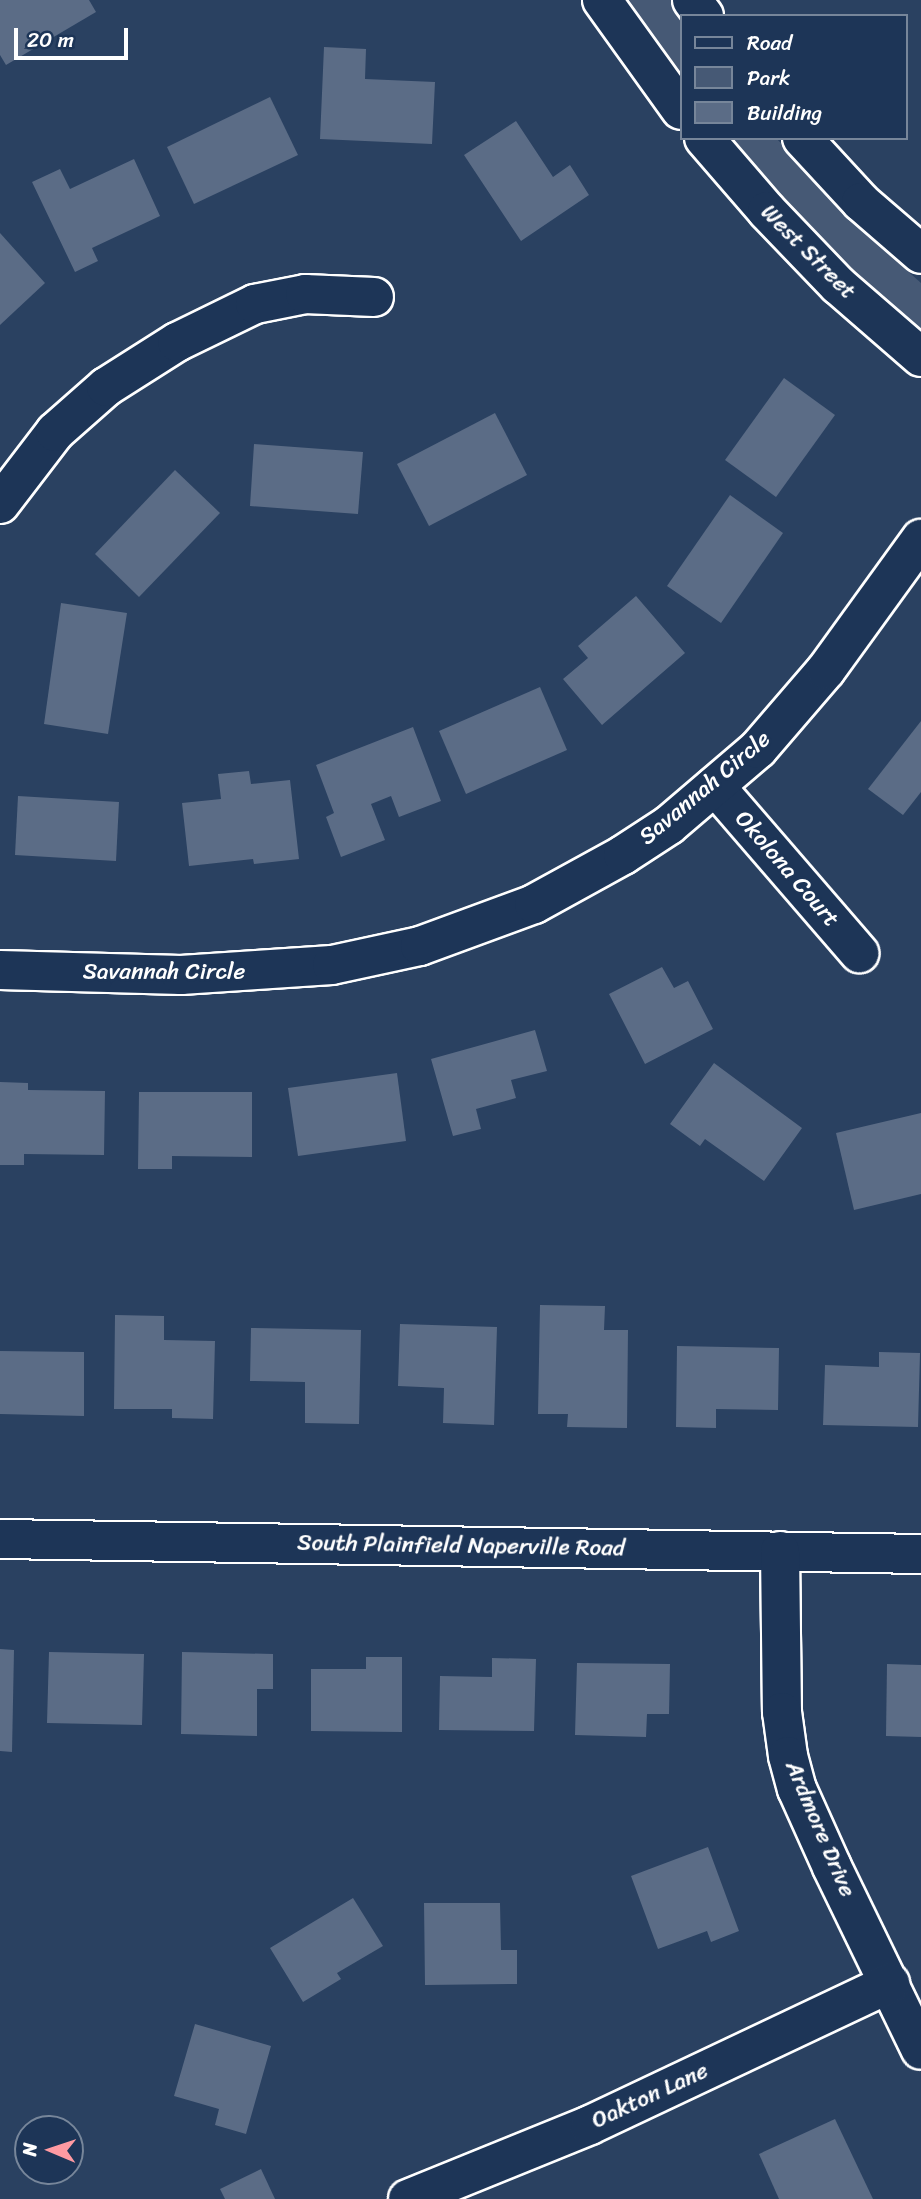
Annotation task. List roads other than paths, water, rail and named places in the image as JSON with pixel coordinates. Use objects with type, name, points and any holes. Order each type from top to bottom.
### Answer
[{"type":"street","points":[[602,0],[680,109]]},
{"type":"street","name":"West Street","points":[[706,140],[767,211],[838,285],[921,357]]},
{"type":"street","points":[[804,140],[861,202],[921,254]]},
{"type":"street","points":[[0,504],[55,432],[106,387],[177,342],[255,304],[305,294],[374,297]]},
{"type":"street","name":"Savannah Circle","points":[[0,970],[181,975],[265,972],[332,965],[420,946],[488,923],[574,884],[669,825],[758,749],[826,670],[921,539]]},
{"type":"street","name":"Okolona Court","points":[[715,786],[859,953]]},
{"type":"street","name":"South Plainfield Naperville Road","points":[[0,1539],[921,1554]]},
{"type":"street","name":"Ardmore Drive","points":[[780,1552],[782,1712],[788,1756],[797,1789],[921,2050]]},
{"type":"street","name":"Oakton Lane","points":[[408,2199],[590,2125],[890,1983]]}]
